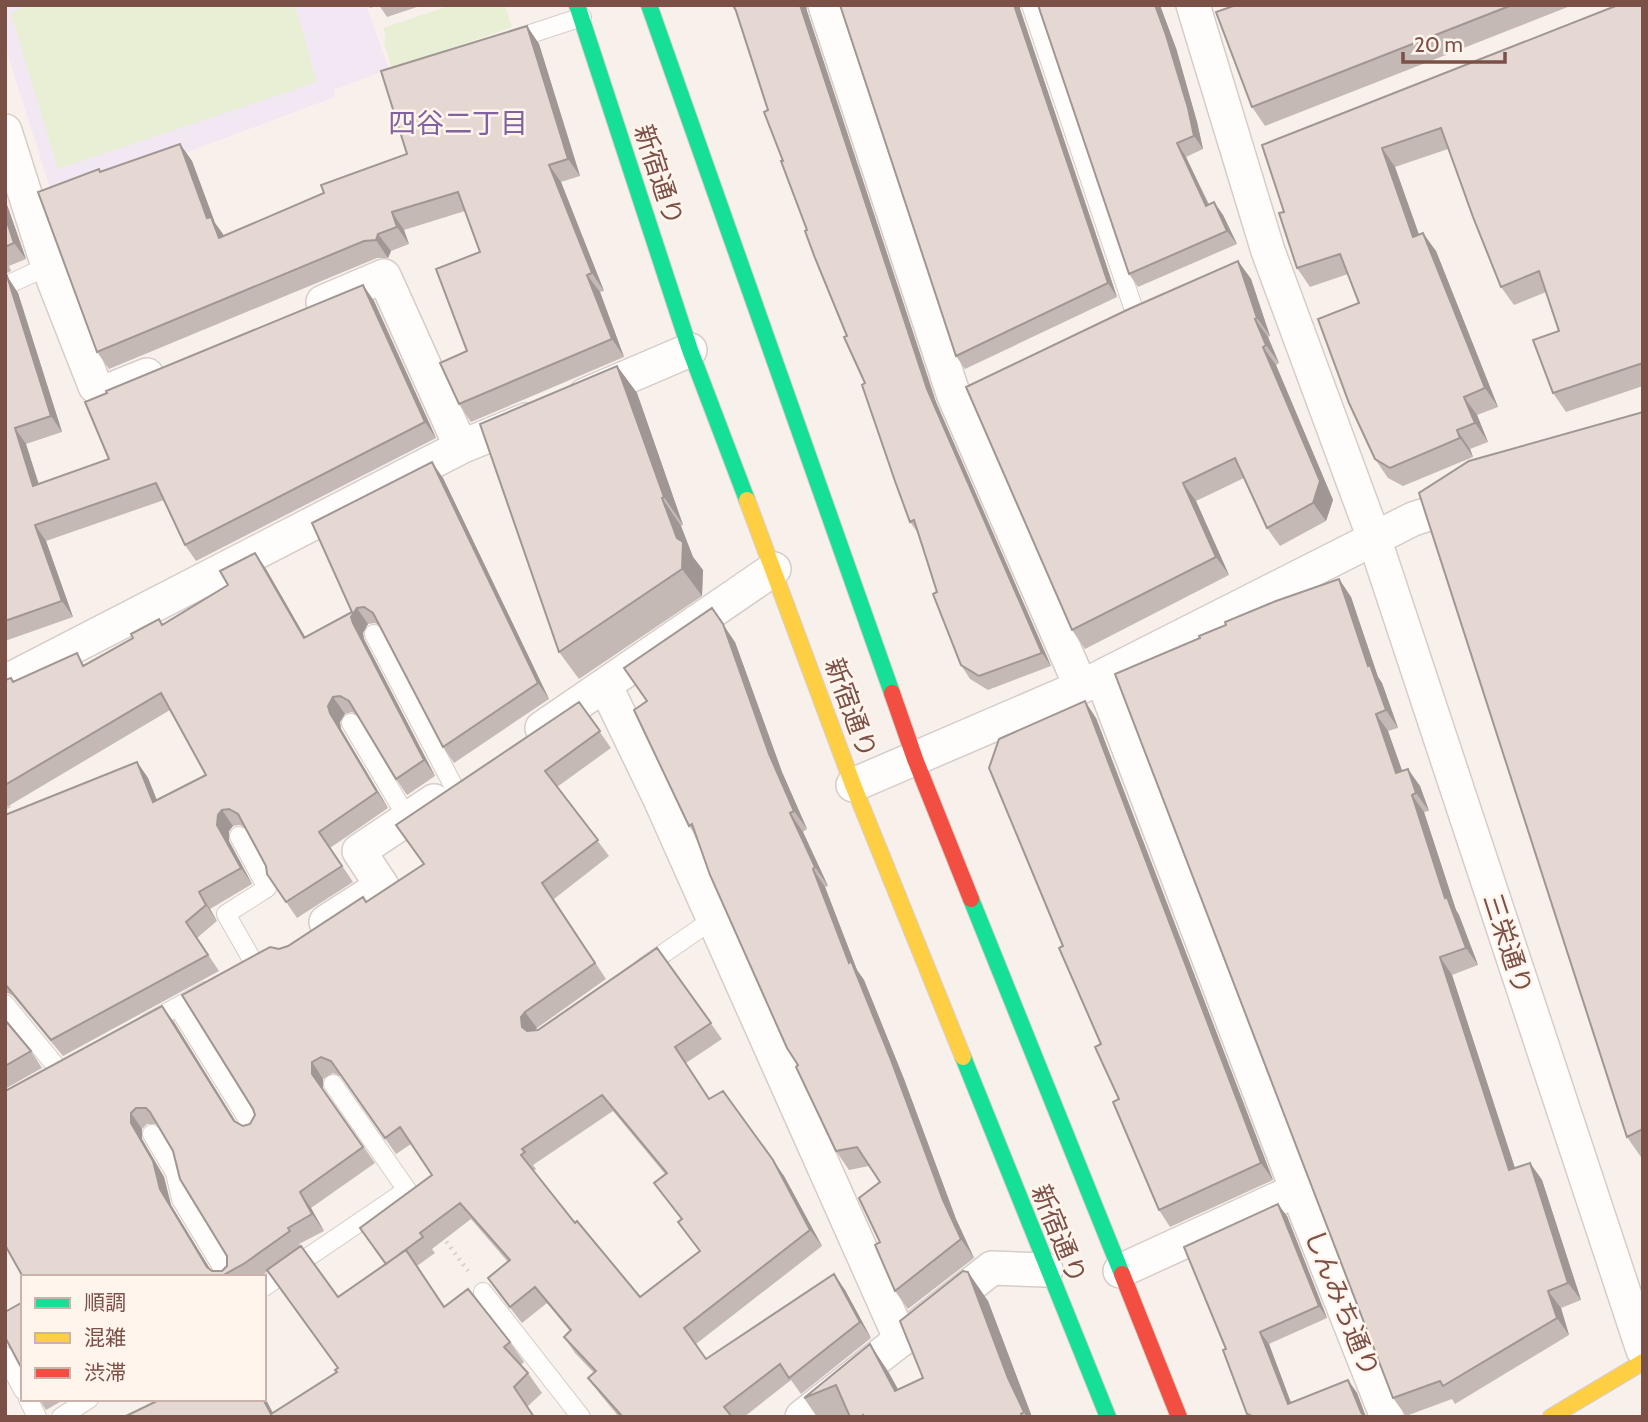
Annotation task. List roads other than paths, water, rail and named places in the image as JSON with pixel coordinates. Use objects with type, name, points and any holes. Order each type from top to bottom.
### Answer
[{"type":"main road","name":"新宿通り","points":[[649,5],[915,759],[1180,1417]]},
{"type":"main road","name":"新宿通り","points":[[580,11],[690,350],[853,785],[1046,1270],[1108,1417]]},
{"type":"main road","points":[[1551,1417],[1643,1362]]},
{"type":"street","name":"しんみち通り","points":[[825,5],[966,390],[1090,682],[1108,694],[1297,1190],[1387,1417]]},
{"type":"street","name":"三栄通り","points":[[1193,5],[1255,150],[1268,251],[1374,538],[1643,1350]]},
{"type":"street","points":[[5,131],[48,266],[95,386],[107,391],[170,365]]},
{"type":"street","points":[[1236,265],[1268,251]]},
{"type":"street","points":[[296,313],[384,276],[461,447]]},
{"type":"street","points":[[5,682],[461,447],[690,350]]},
{"type":"street","points":[[853,785],[1090,682],[1413,519],[1500,491]]},
{"type":"street","points":[[520,742],[774,569]]},
{"type":"street","points":[[605,685],[660,799],[901,1340]]},
{"type":"street","points":[[301,938],[382,886],[359,851],[465,779]]},
{"type":"street","points":[[1120,1271],[1297,1190]]},
{"type":"street","points":[[825,1411],[901,1340],[992,1268],[1046,1270]]},
{"type":"lane","points":[[1031,5],[1135,310]]},
{"type":"lane","points":[[491,47],[580,11]]},
{"type":"lane","points":[[5,286],[48,266]]},
{"type":"lane","points":[[374,634],[465,779]]},
{"type":"lane","points":[[351,723],[408,819]]},
{"type":"lane","points":[[239,836],[267,888],[226,914],[255,964]]},
{"type":"lane","points":[[633,975],[712,920]]},
{"type":"lane","points":[[137,1029],[222,983]]},
{"type":"lane","points":[[5,1004],[60,1071]]},
{"type":"lane","points":[[178,1007],[255,1131]]},
{"type":"lane","points":[[266,1286],[407,1191],[333,1084]]},
{"type":"lane","points":[[152,1134],[175,1172],[181,1199],[227,1275]]},
{"type":"lane","points":[[483,1292],[581,1417]]},
{"type":"lane","points":[[5,1356],[21,1386]]},
{"type":"lane","points":[[29,1401],[37,1417]]},
{"type":"lane","points":[[61,1417],[86,1401]]},
{"type":"district","name":"四谷二丁目","points":[[458,123]]}]
